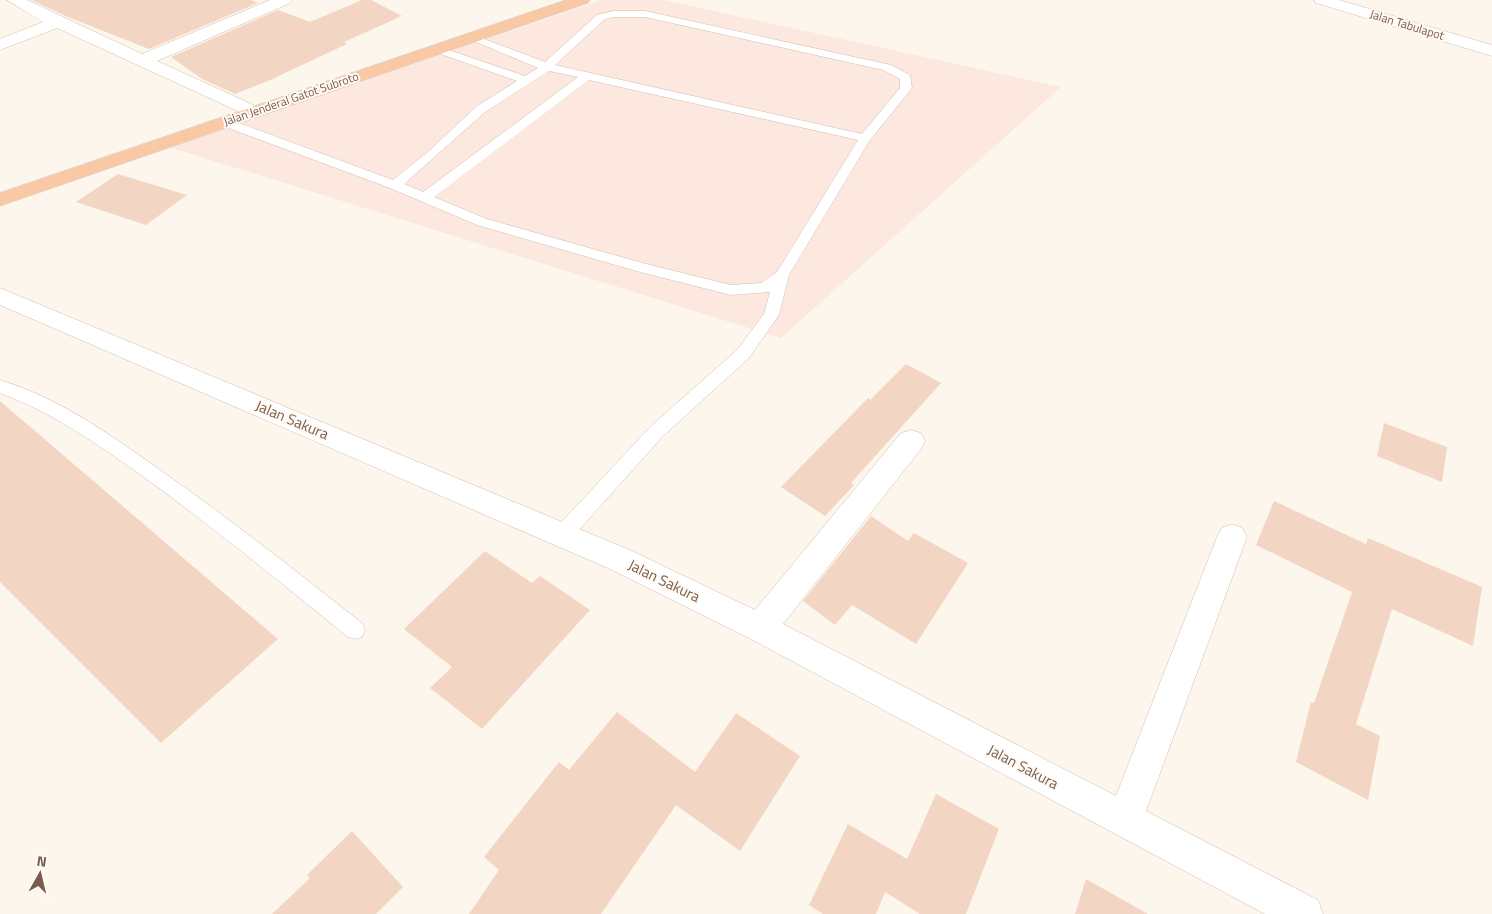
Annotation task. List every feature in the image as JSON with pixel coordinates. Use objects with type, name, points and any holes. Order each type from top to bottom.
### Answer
[{"type":"highway","name":"Jalan Jenderal Gatot Subroto","points":[[0,200],[582,0]]},
{"type":"street","points":[[15,0],[57,22],[253,112]]},
{"type":"street","points":[[142,61],[284,0]]},
{"type":"street","name":"Jalan Tabulapot","points":[[1322,0],[1359,5],[1492,51]]},
{"type":"street","points":[[0,45],[57,22]]},
{"type":"street","name":"Jalan Sakura","points":[[0,296],[620,560],[760,628],[1304,914]]},
{"type":"street","points":[[760,628],[911,441]]},
{"type":"street","points":[[1124,820],[1232,537]]},
{"type":"lane","points":[[395,185],[434,153],[482,109],[547,67],[601,17],[626,13],[645,14],[897,71],[906,76],[906,88],[865,138],[782,275],[771,315],[743,354],[657,431],[562,535]]},
{"type":"lane","points":[[472,38],[547,67],[865,138]]},
{"type":"lane","points":[[439,50],[526,80]]},
{"type":"lane","points":[[424,198],[586,76]]},
{"type":"lane","points":[[224,122],[395,185],[482,222],[645,268],[731,290],[765,288],[782,275]]},
{"type":"lane","points":[[0,386],[21,393],[96,434],[187,498],[355,630]]},
{"type":"shaded area","points":[[602,0],[664,0],[1061,87],[781,338],[169,147]]},
{"type":"building","points":[[31,0],[251,0],[258,3],[149,49],[68,17]]},
{"type":"building","points":[[362,0],[371,0],[402,16],[344,42],[347,44],[268,81],[235,94],[202,79],[171,57],[278,10],[310,22]]},
{"type":"building","points":[[118,174],[187,195],[146,225],[76,202]]},
{"type":"building","points":[[906,364],[941,383],[851,483],[854,485],[825,516],[781,487],[868,398],[870,400]]},
{"type":"building","points":[[0,401],[278,639],[161,743],[0,582]]},
{"type":"building","points":[[1384,423],[1447,447],[1442,482],[1377,456]]},
{"type":"building","points":[[1274,501],[1366,544],[1368,538],[1482,587],[1473,646],[1392,609],[1356,724],[1380,736],[1368,800],[1296,762],[1311,702],[1314,703],[1352,592],[1256,545]]},
{"type":"building","points":[[871,516],[908,541],[914,533],[968,563],[916,644],[852,605],[835,625],[803,601]]},
{"type":"building","points":[[485,551],[532,583],[540,576],[590,610],[482,729],[430,688],[452,667],[404,629]]},
{"type":"building","points":[[617,712],[695,772],[736,713],[800,756],[740,851],[676,805],[601,914],[469,914],[499,870],[484,857],[559,762],[569,770]]},
{"type":"building","points":[[936,794],[999,829],[966,914],[920,914],[885,892],[876,914],[823,914],[809,905],[848,824],[907,859]]},
{"type":"building","points":[[352,831],[403,887],[376,914],[272,914],[310,878],[307,875]]},
{"type":"building","points":[[1086,879],[1148,914],[1075,914]]}]
